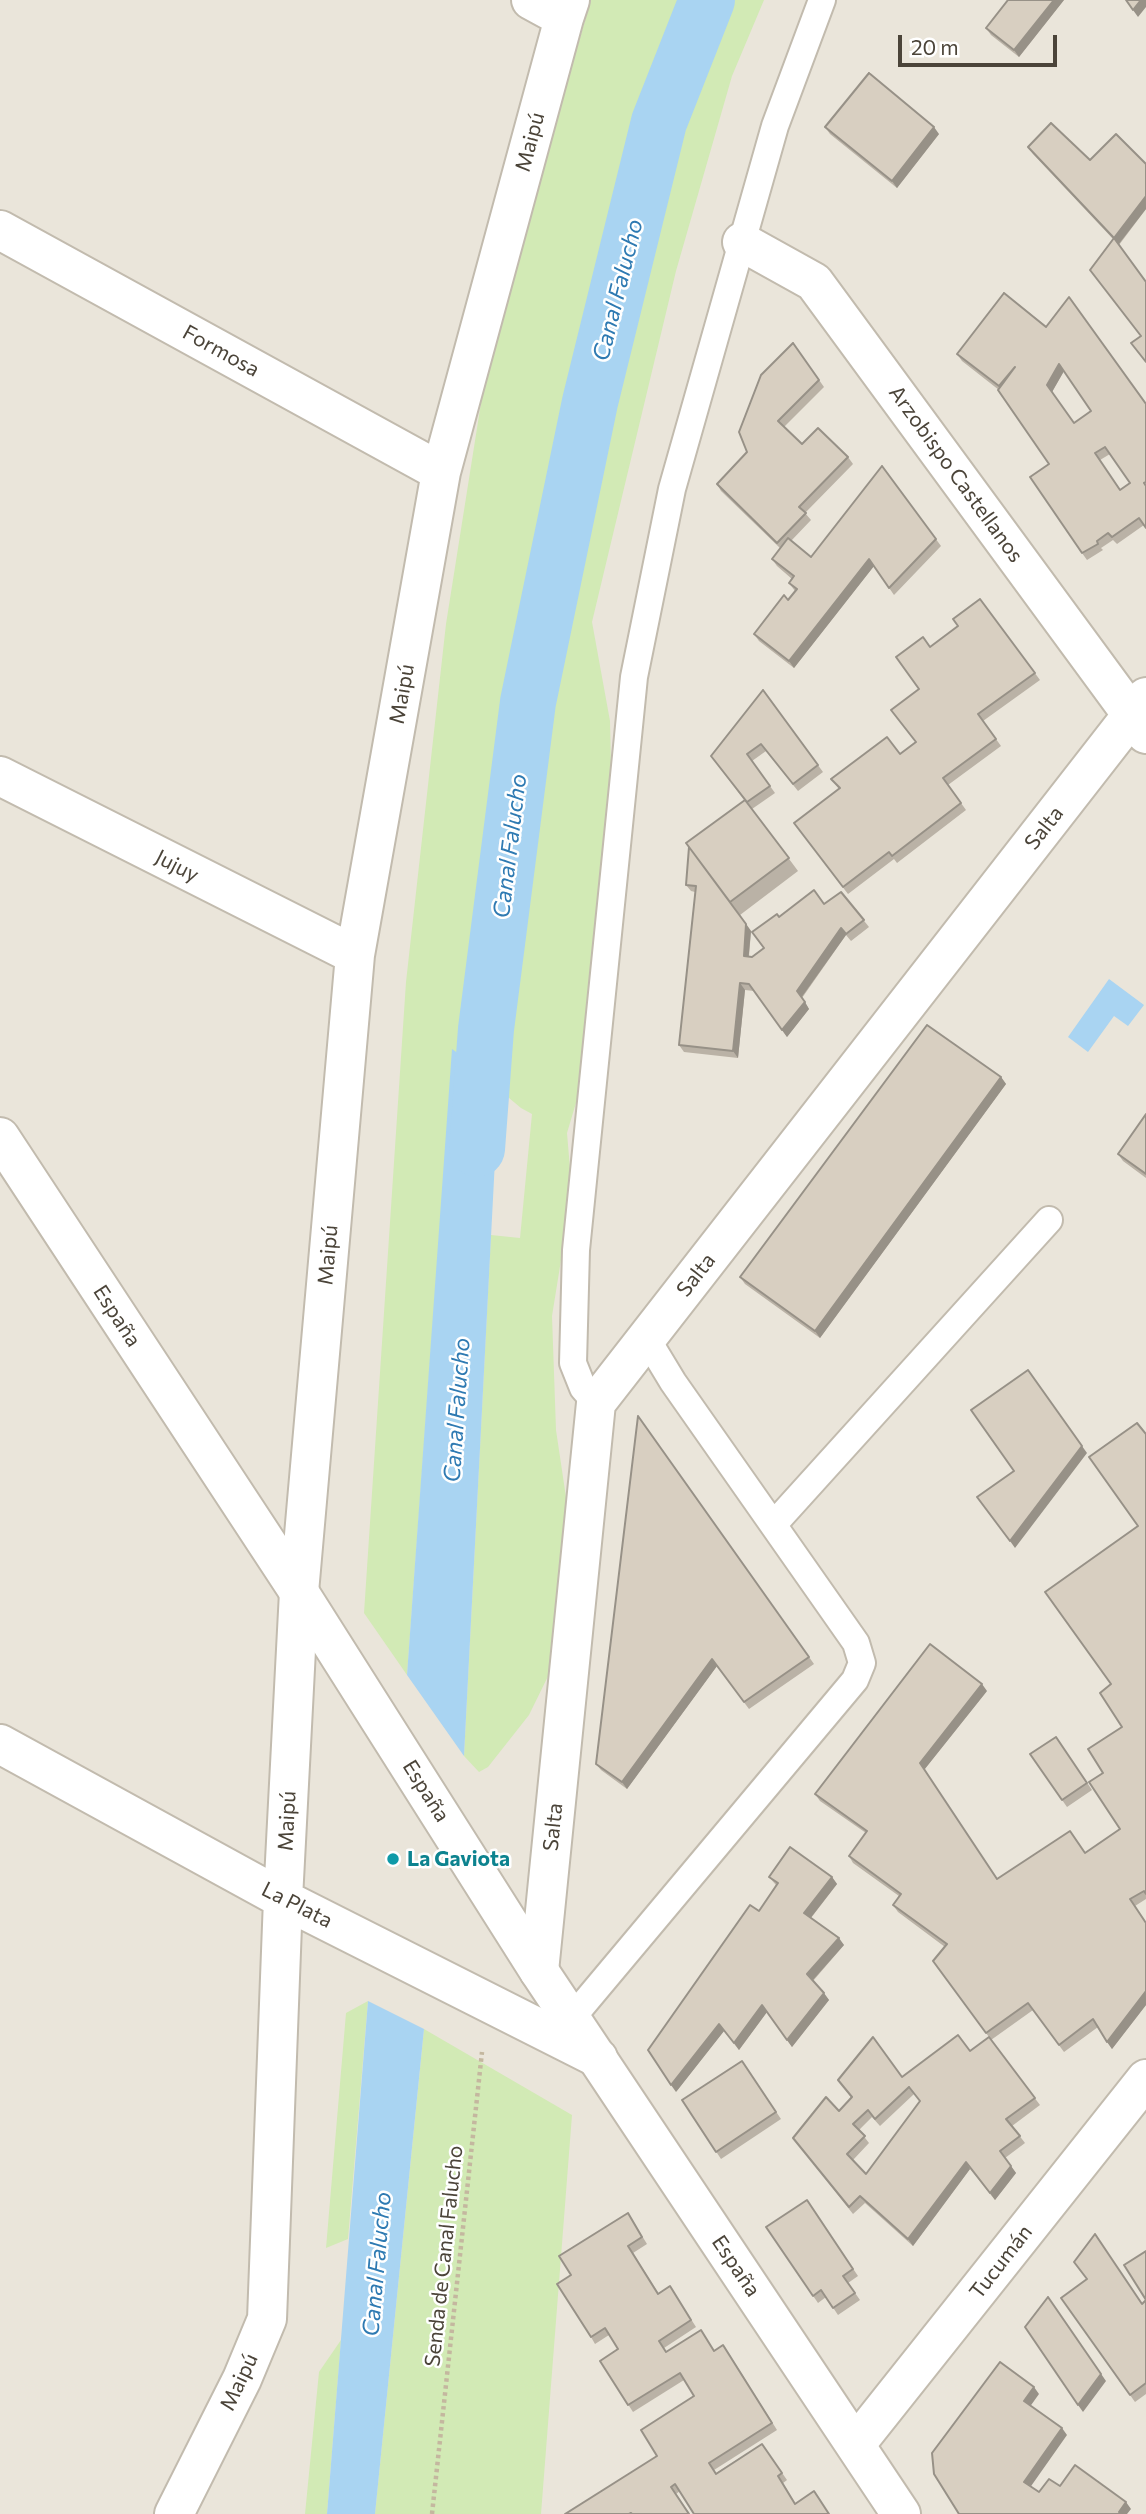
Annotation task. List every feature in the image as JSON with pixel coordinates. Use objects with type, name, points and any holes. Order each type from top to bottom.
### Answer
[{"type":"street","name":"Maipú","points":[[174,2514],[242,2379],[267,2319],[282,1899],[299,1592],[355,955],[441,471],[555,6]]},
{"type":"street","name":"Formosa","points":[[0,230],[441,471]]},
{"type":"street","name":"Arzobispo Castellanos","points":[[742,242],[814,282],[1142,715]]},
{"type":"street","name":"Salta","points":[[539,1971],[596,1403],[1142,715]]},
{"type":"street","name":"Jujuy","points":[[0,776],[355,955]]},
{"type":"street","name":"España","points":[[0,1137],[299,1592],[539,1971],[901,2514]]},
{"type":"street","name":"La Plata","points":[[0,1744],[282,1899],[598,2058]]},
{"type":"street","name":"Tucumán","points":[[856,2444],[1146,2079]]},
{"type":"lane","points":[[596,1403],[583,1388],[573,1363],[576,1250],[634,677],[672,489],[775,126],[822,0]]},
{"type":"lane","points":[[774,1524],[1049,1220]]},
{"type":"lane","points":[[571,2019],[855,1680],[862,1663],[856,1643],[673,1382],[646,1339]]},
{"type":"path","name":"Senda de Canal Falucho","points":[[432,2514],[487,2002]]},
{"type":"shaded area","points":[[0,0],[1146,0],[1146,2514],[0,2514]]},
{"type":"green space","points":[[591,0],[764,0],[732,76],[676,271],[592,622],[610,721],[612,812],[587,1066],[567,1133],[572,1192],[552,1316],[556,1430],[570,1524],[556,1660],[529,1715],[488,1767],[479,1772],[464,1756],[491,1235],[520,1238],[532,1114],[521,1108],[453,1051],[407,1675],[364,1613],[406,982],[446,624],[490,346]]},
{"type":"green space","points":[[368,2001],[348,2239],[326,2248],[346,2013]]},
{"type":"green space","points":[[424,2029],[572,2115],[541,2514],[375,2514]]},
{"type":"green space","points":[[341,2340],[327,2514],[305,2514],[319,2372]]},
{"type":"water","points":[[1109,979],[1144,1005],[1128,1026],[1114,1016],[1088,1052],[1068,1037]]},
{"type":"water","points":[[452,1049],[499,1083],[464,1756],[407,1675]]},
{"type":"water","points":[[368,2001],[424,2029],[375,2514],[327,2514]]},
{"type":"building","points":[[1008,0],[1054,0],[1014,50],[986,28]]},
{"type":"building","points":[[1126,0],[1141,0],[1133,10]]},
{"type":"building","points":[[869,73],[934,127],[892,181],[825,127]]},
{"type":"building","points":[[1051,123],[1090,160],[1116,134],[1146,164],[1146,196],[1114,238],[1028,147]]},
{"type":"building","points":[[1114,238],[1146,282],[1146,362],[1131,343],[1141,336],[1090,270]]},
{"type":"building","points":[[1004,293],[1046,327],[1069,297],[1146,404],[1146,528],[1139,518],[1112,537],[1108,533],[1097,541],[1098,544],[1082,553],[1030,477],[1049,464],[998,390],[1015,367],[999,386],[957,354]],"holes":[[[1059,364],[1091,411],[1074,423],[1047,385]],[[1105,447],[1130,483],[1120,490],[1095,453]]]},
{"type":"building","points":[[793,343],[819,380],[778,421],[802,444],[818,428],[848,457],[799,507],[806,513],[777,543],[717,484],[747,452],[739,432],[761,375]]},
{"type":"building","points":[[882,466],[936,539],[889,588],[869,559],[789,661],[754,634],[784,595],[788,600],[797,589],[789,583],[794,576],[772,559],[788,538],[811,557]]},
{"type":"building","points":[[980,599],[1035,673],[978,714],[996,739],[943,778],[961,803],[892,856],[889,852],[843,887],[794,823],[840,788],[831,779],[887,737],[900,754],[916,742],[891,710],[919,689],[896,657],[923,637],[930,647],[958,626],[953,619]]},
{"type":"building","points":[[763,690],[818,765],[793,784],[761,744],[747,754],[770,786],[747,802],[711,756]]},
{"type":"building","points":[[745,800],[789,858],[730,902],[686,843]]},
{"type":"building","points":[[689,847],[746,924],[744,956],[752,957],[764,948],[752,932],[777,914],[779,917],[814,890],[824,904],[841,892],[864,920],[846,934],[841,928],[797,991],[805,1002],[782,1030],[749,984],[740,983],[733,1051],[679,1045],[696,886],[686,885]]},
{"type":"building","points":[[927,1025],[1001,1077],[815,1331],[740,1277]]},
{"type":"building","points":[[1146,1114],[1146,1174],[1118,1154]]},
{"type":"building","points":[[1028,1370],[1082,1446],[1010,1541],[977,1497],[1014,1471],[971,1410]]},
{"type":"building","points":[[638,1416],[809,1657],[744,1702],[712,1659],[622,1782],[596,1764]]},
{"type":"building","points":[[1137,1423],[1146,1434],[1146,1894],[1144,1891],[1130,1899],[1146,1923],[1146,1991],[1107,2042],[1093,2019],[1059,2045],[1028,2003],[986,2033],[933,1961],[947,1944],[893,1905],[901,1894],[849,1856],[867,1831],[815,1794],[930,1644],[982,1684],[920,1763],[997,1879],[1070,1831],[1085,1853],[1120,1829],[1089,1782],[1103,1773],[1088,1749],[1122,1727],[1100,1693],[1111,1684],[1045,1592],[1138,1526],[1089,1457]]},
{"type":"building","points":[[1056,1737],[1087,1783],[1062,1800],[1030,1754]]},
{"type":"building","points":[[790,1847],[832,1877],[804,1913],[839,1938],[807,1974],[824,1993],[787,2040],[762,2005],[734,2043],[719,2024],[671,2085],[648,2050],[750,1905],[759,1911],[778,1883],[769,1877]]},
{"type":"building","points":[[958,2035],[970,2051],[989,2037],[1035,2098],[1006,2119],[1020,2136],[1000,2151],[1011,2166],[990,2193],[966,2162],[908,2239],[860,2196],[849,2207],[793,2138],[826,2097],[839,2111],[852,2097],[838,2080],[873,2037],[902,2077]],"holes":[[[909,2087],[920,2101],[866,2174],[847,2154],[865,2136],[853,2124],[868,2110],[875,2119]]]},
{"type":"building","points":[[742,2061],[776,2112],[716,2152],[682,2100]]},
{"type":"building","points":[[807,2200],[853,2269],[843,2276],[855,2293],[833,2308],[821,2290],[813,2296],[766,2227]]},
{"type":"building","points":[[628,2213],[642,2237],[628,2246],[658,2294],[670,2286],[691,2320],[659,2341],[666,2352],[701,2330],[714,2351],[723,2345],[772,2423],[709,2463],[716,2474],[762,2444],[782,2473],[778,2476],[795,2504],[814,2491],[829,2514],[694,2514],[675,2484],[671,2487],[689,2514],[565,2514],[657,2456],[641,2430],[694,2396],[680,2373],[628,2405],[600,2361],[618,2349],[605,2328],[591,2337],[557,2284],[571,2275],[559,2256]]},
{"type":"building","points":[[1095,2234],[1142,2304],[1146,2300],[1146,2383],[1130,2395],[1061,2298],[1087,2279],[1074,2262]]},
{"type":"building","points":[[1146,2251],[1146,2300],[1124,2265]]},
{"type":"building","points":[[1048,2297],[1101,2374],[1078,2405],[1025,2327]]},
{"type":"building","points":[[1000,2362],[1034,2387],[1024,2401],[1062,2428],[1024,2482],[1039,2492],[1049,2479],[1060,2486],[1075,2465],[1126,2502],[1119,2512],[1122,2514],[959,2514],[934,2474],[932,2453]]},
{"type":"waterway","name":"Canal Falucho","points":[[477,1149],[486,1029],[528,702],[590,402],[659,122],[707,0]]},
{"type":"place","name":"La Gaviota","points":[[393,1859]]}]
